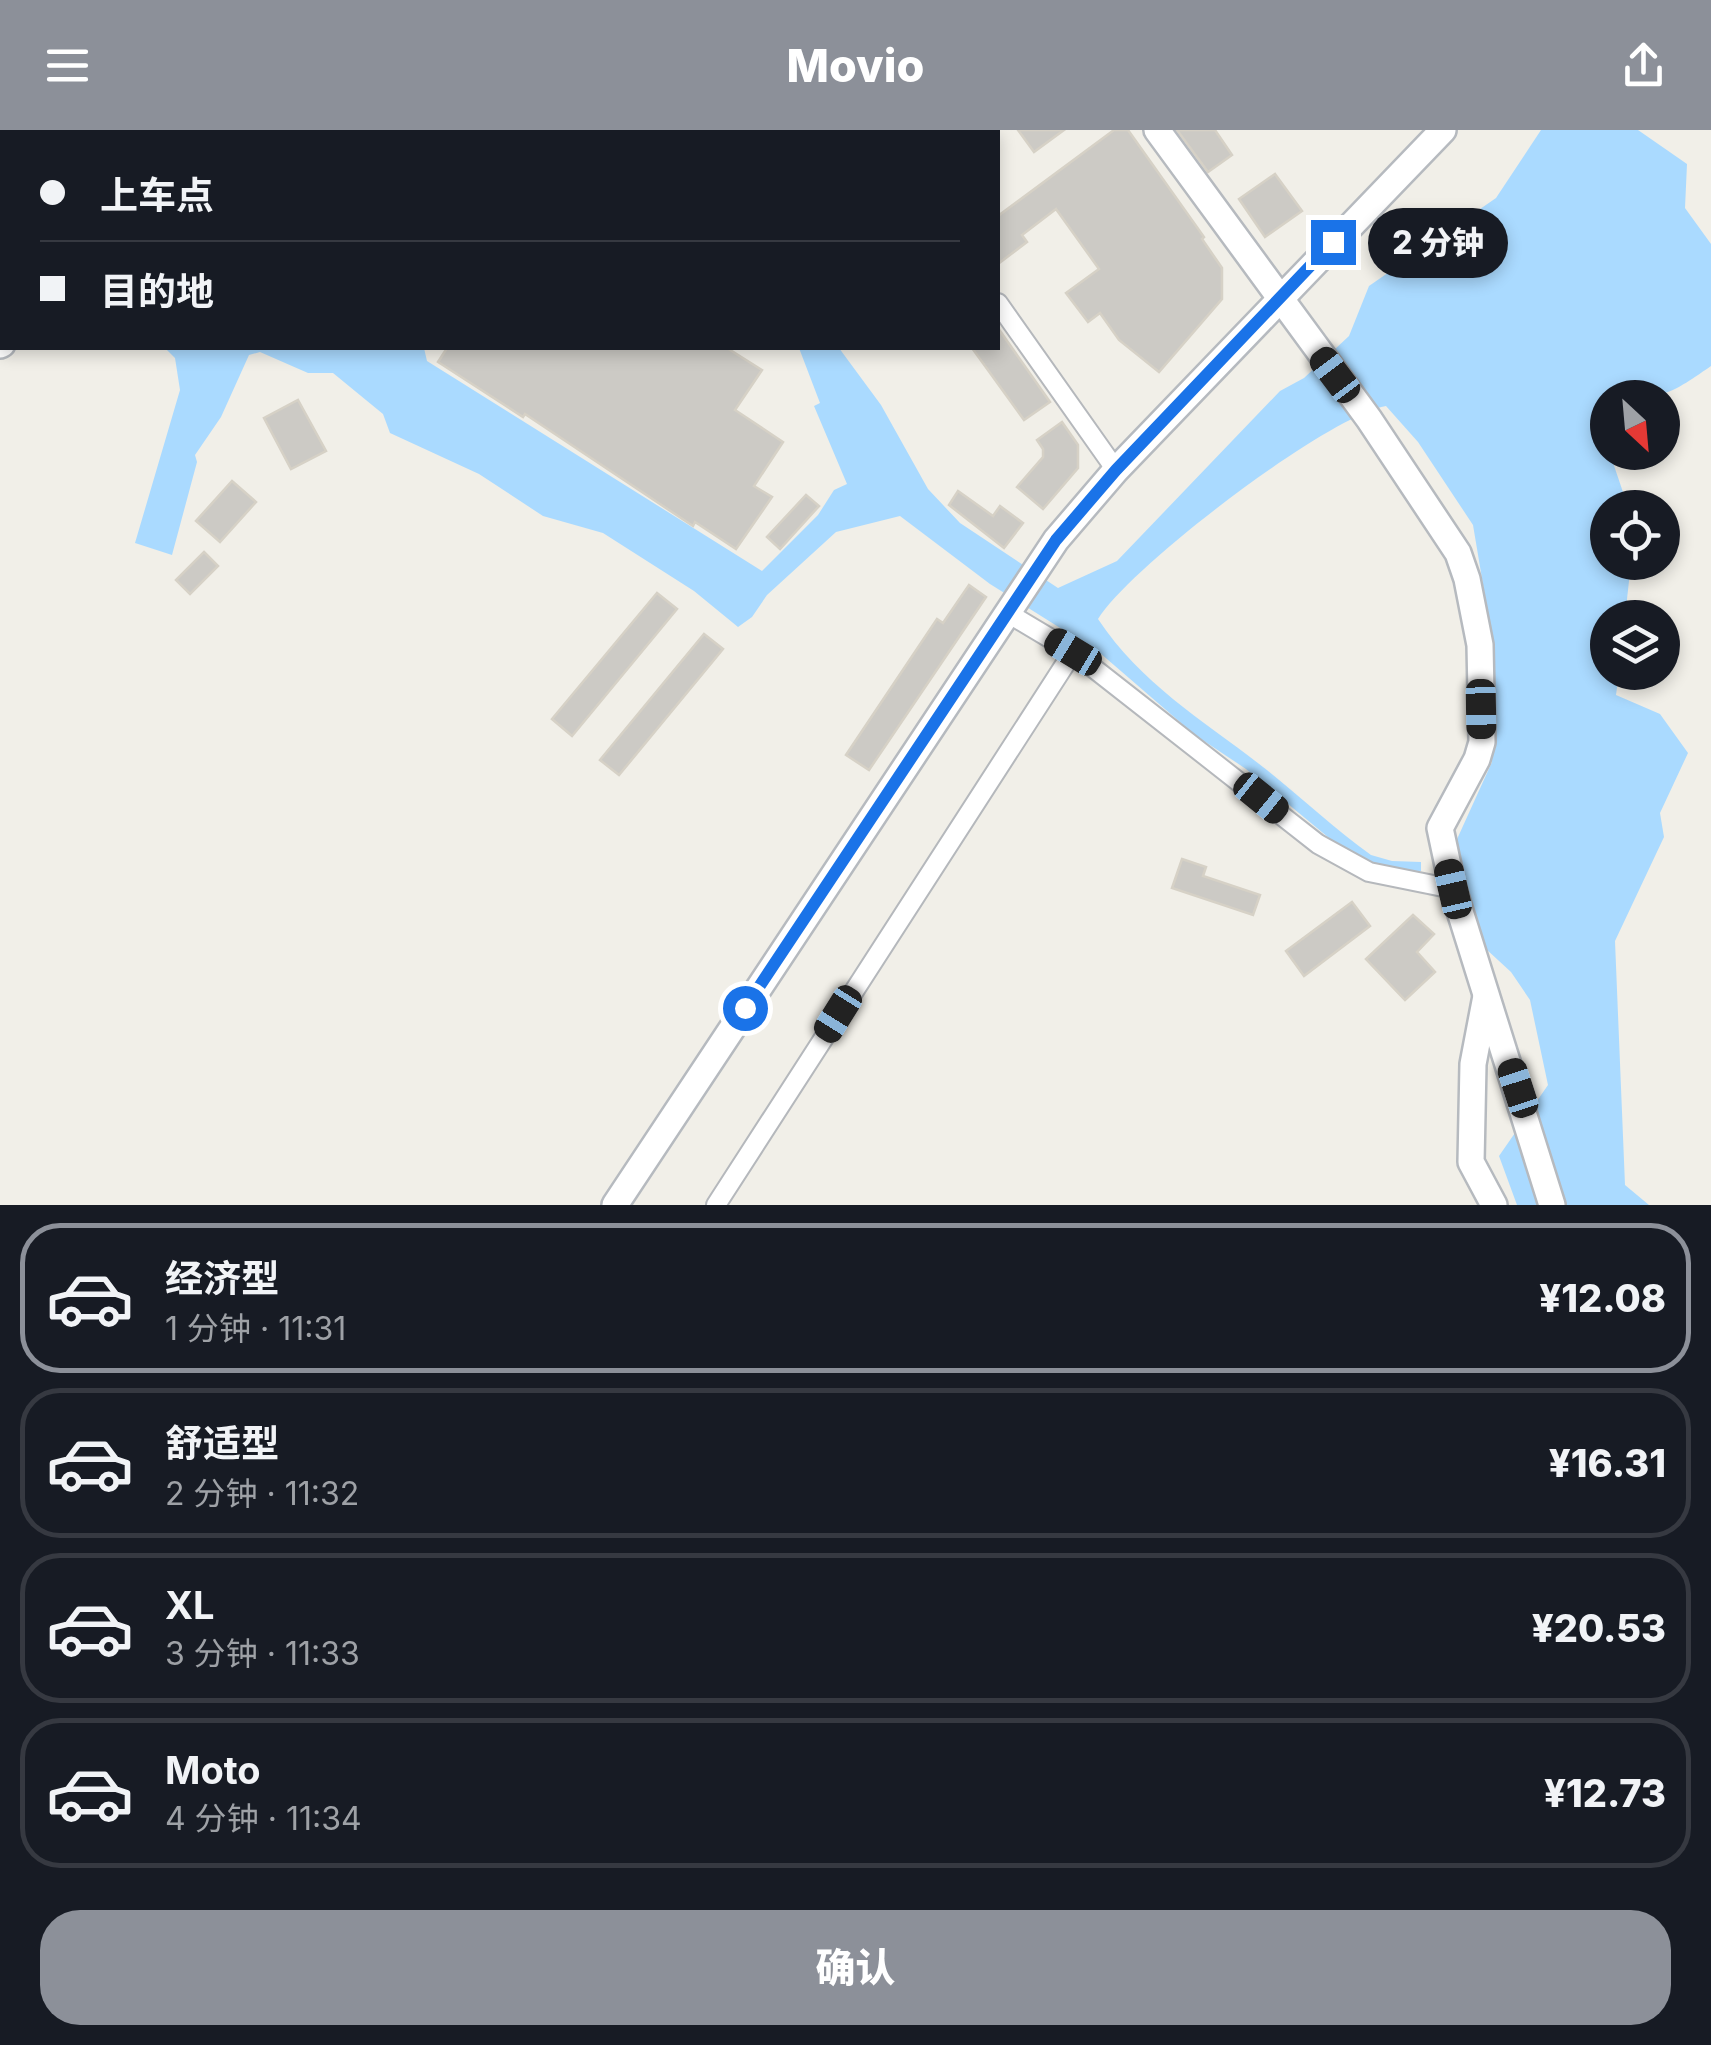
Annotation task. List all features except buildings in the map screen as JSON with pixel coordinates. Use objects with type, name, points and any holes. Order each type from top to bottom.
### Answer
[{"type":"street","points":[[1157,130],[1368,419],[1458,553],[1480,645],[1482,742],[1440,828],[1453,889],[1552,1205]]},
{"type":"street","points":[[615,1205],[1042,560],[1116,470],[1443,130]]},
{"type":"street","points":[[1000,306],[1116,470]]},
{"type":"street","points":[[1006,612],[1073,652],[1318,844],[1368,872],[1453,889]]},
{"type":"street","points":[[716,1205],[1073,652]]},
{"type":"street","points":[[1487,991],[1473,1064],[1472,1162],[1494,1205]]},
{"type":"water","points":[[1541,130],[1638,130],[1687,164],[1685,208],[1711,244],[1711,366],[1680,386],[1680,380],[1590,380],[1590,470],[1616,470],[1622,490],[1590,490],[1590,580],[1629,580],[1627,600],[1590,600],[1590,690],[1617,690],[1616,695],[1660,714],[1688,753],[1660,813],[1664,837],[1615,941],[1625,1185],[1649,1205],[1517,1205],[1499,1156],[1548,1085],[1530,1000],[1511,972],[1486,949],[1453,848],[1492,762],[1494,650],[1473,525],[1418,442],[1386,406],[1320,436],[1232,497],[1148,565],[1098,619],[1154,682],[1357,845],[1371,855],[1392,861],[1421,862],[1421,871],[1385,875],[1364,867],[1246,769],[1195,735],[1100,653],[990,584],[900,516],[836,532],[738,627],[694,591],[603,533],[543,516],[479,474],[390,433],[383,414],[333,373],[308,373],[260,352],[249,355],[221,417],[195,455],[197,462],[172,555],[135,543],[180,390],[175,358],[167,350],[424,350],[427,361],[762,571],[818,515],[834,490],[847,484],[814,406],[820,403],[800,350],[840,350],[881,405],[928,489],[960,523],[1058,588],[1117,561],[1280,391],[1304,378],[1349,336],[1369,286],[1496,198]]},
{"type":"route","points":[[745,1008],[1056,540],[1116,470],[1333,242]]}]
